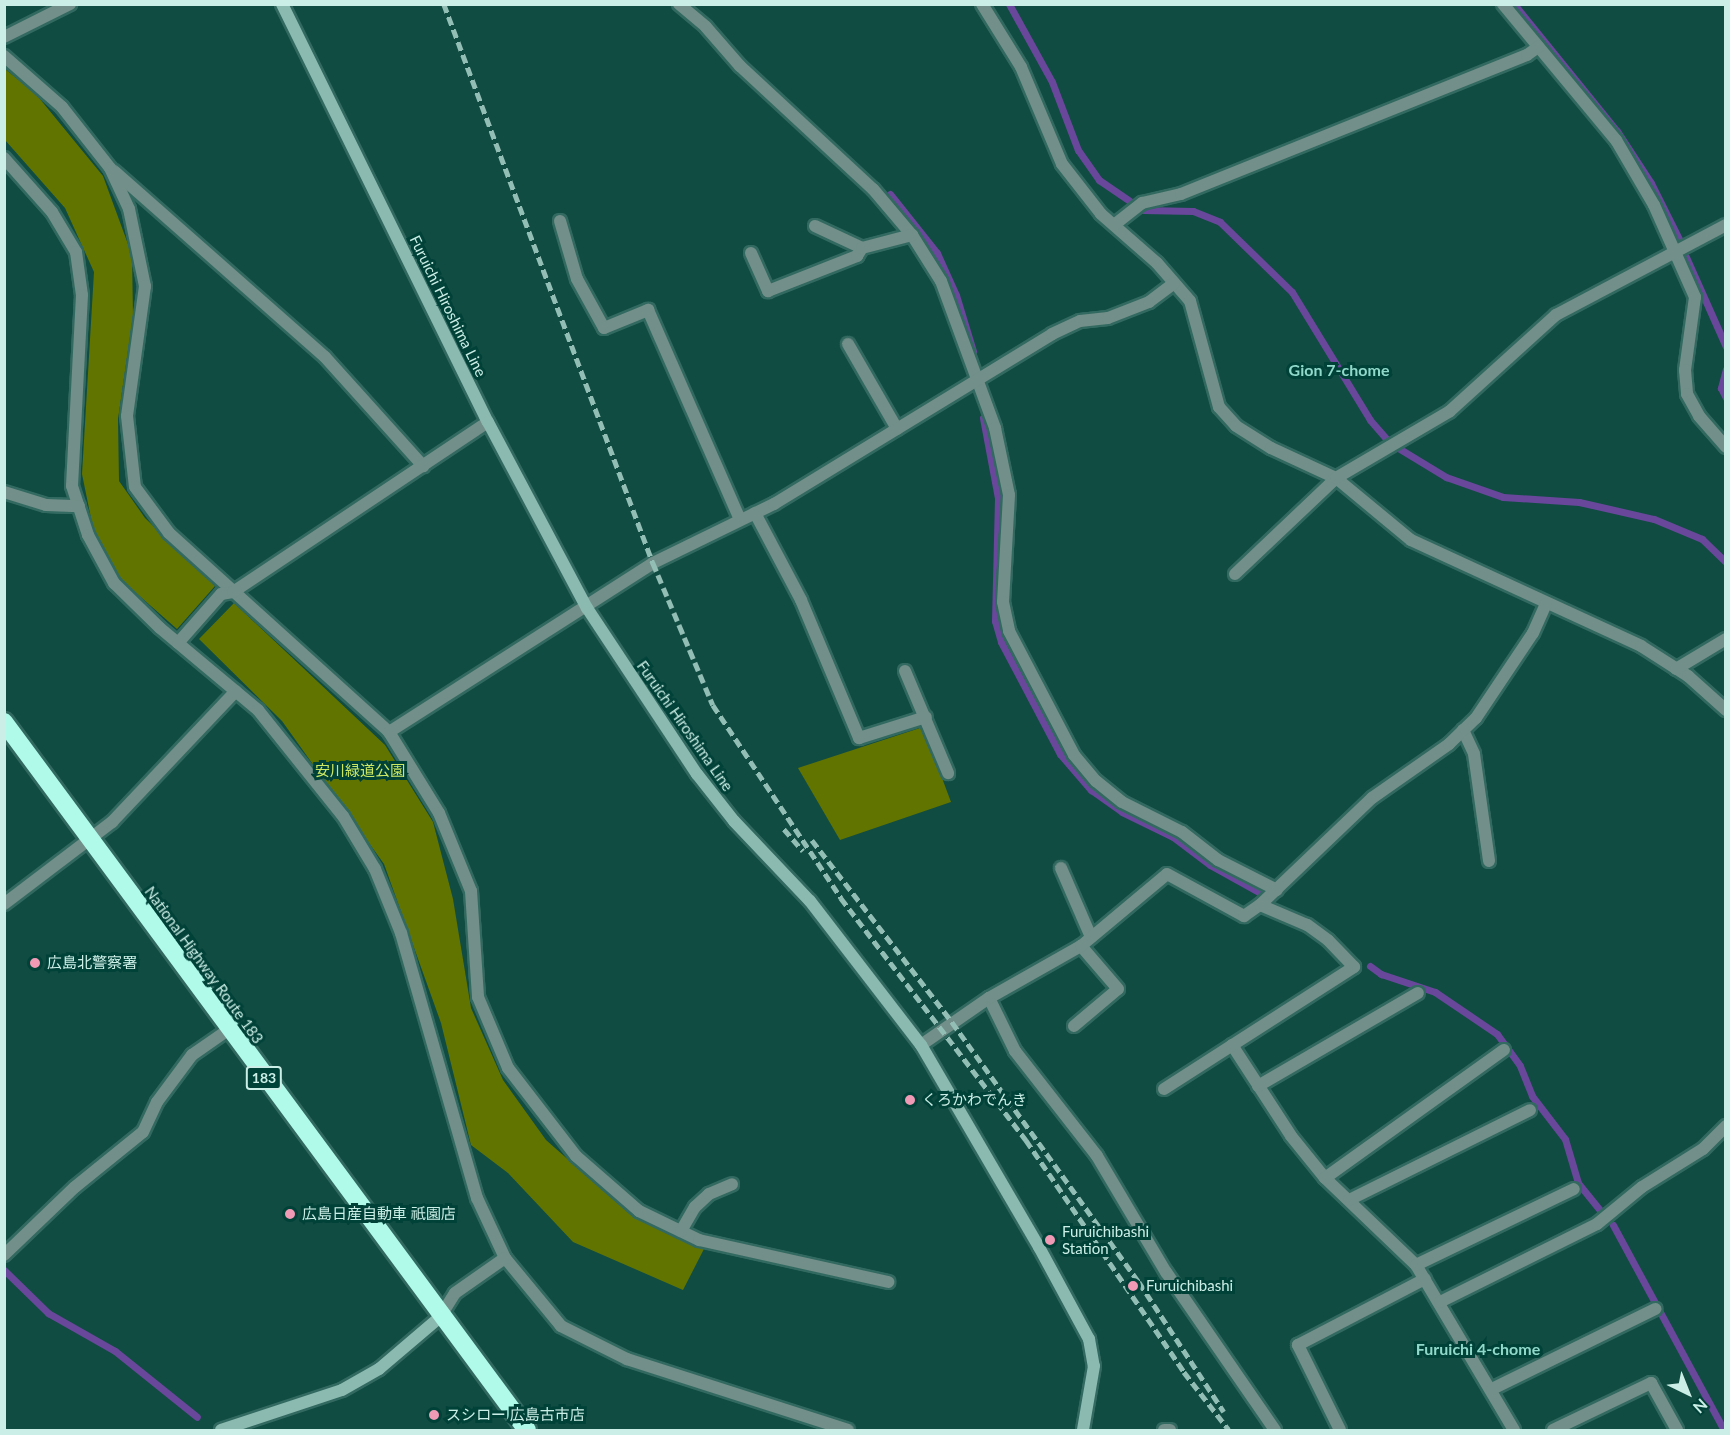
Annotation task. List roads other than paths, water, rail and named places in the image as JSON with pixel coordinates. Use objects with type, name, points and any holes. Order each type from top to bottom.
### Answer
[{"type":"highway","name":"National Highway Route 183","points":[[4,722],[228,1030],[527,1431]]},
{"type":"main road","name":"Furuichi Hiroshima Line","points":[[282,4],[488,422],[587,608],[697,774],[734,821],[810,901],[921,1045],[1089,1339],[1094,1366],[1083,1431]]},
{"type":"main road","points":[[221,1431],[342,1390],[380,1369],[440,1317]]},
{"type":"street","points":[[4,37],[70,4]]},
{"type":"street","points":[[679,4],[706,27],[740,66],[873,189],[912,235],[941,281],[995,428],[1008,495],[1003,602],[1009,631],[1074,755],[1096,781],[1122,802],[1182,832],[1218,860],[1277,891]]},
{"type":"street","points":[[982,4],[1021,66],[1062,164],[1114,225],[1190,301],[1219,407],[1236,426],[1271,448],[1336,478],[1411,540],[1641,646],[1676,669],[1725,710]]},
{"type":"street","points":[[1503,4],[1616,140],[1676,251],[1695,297],[1685,370],[1687,394],[1699,416],[1725,447]]},
{"type":"street","points":[[1114,225],[1142,203],[1181,194],[1527,55],[1538,47]]},
{"type":"street","points":[[4,56],[62,107],[110,168],[325,357],[423,466]]},
{"type":"street","points":[[4,158],[52,212],[76,252],[82,295],[72,486],[88,535],[114,583],[178,643],[258,710],[343,816],[375,869],[408,956],[477,1198],[505,1258],[561,1326],[627,1359],[848,1431]]},
{"type":"street","points":[[110,168],[129,209],[145,286],[127,416],[135,487],[169,533],[389,732],[439,813],[471,891],[478,997],[508,1068],[576,1156],[639,1211],[699,1240],[888,1282]]},
{"type":"street","points":[[560,221],[577,279],[603,328],[648,310],[740,520]]},
{"type":"street","points":[[1235,574],[1336,478],[1450,411],[1556,315],[1725,225]]},
{"type":"street","points":[[815,226],[862,248],[912,235]]},
{"type":"street","points":[[751,253],[768,291],[857,256],[862,248]]},
{"type":"street","points":[[389,732],[587,608],[600,593],[755,513],[1052,334],[1080,321],[1108,318],[1149,302],[1174,283]]},
{"type":"street","points":[[848,344],[897,429]]},
{"type":"street","points":[[178,643],[221,594],[233,592],[488,422]]},
{"type":"street","points":[[4,492],[46,505],[79,506]]},
{"type":"street","points":[[755,513],[801,600],[859,738],[926,717]]},
{"type":"street","points":[[921,1045],[989,998],[1081,946],[1167,874],[1244,916],[1260,905],[1372,798],[1476,718],[1533,633],[1546,604]]},
{"type":"street","points":[[1676,669],[1725,639]]},
{"type":"street","points":[[905,671],[948,773]]},
{"type":"street","points":[[4,904],[92,840],[236,691]]},
{"type":"street","points":[[1463,730],[1474,754],[1489,861]]},
{"type":"street","points":[[1061,868],[1091,937]]},
{"type":"street","points":[[1164,1089],[1354,967],[1328,940],[1307,926],[1260,905]]},
{"type":"street","points":[[1074,1026],[1118,989],[1081,946]]},
{"type":"street","points":[[1258,1086],[1418,993]]},
{"type":"street","points":[[989,998],[1015,1051],[1097,1156],[1166,1272],[1275,1431]]},
{"type":"street","points":[[4,1255],[75,1187],[143,1132],[157,1102],[192,1055],[228,1030]]},
{"type":"street","points":[[1232,1046],[1291,1136],[1325,1178],[1416,1264],[1492,1389],[1514,1431]]},
{"type":"street","points":[[1325,1178],[1504,1050]]},
{"type":"street","points":[[1349,1200],[1530,1110]]},
{"type":"street","points":[[1440,1302],[1597,1224],[1642,1187],[1703,1149],[1724,1130]]},
{"type":"street","points":[[681,1231],[695,1207],[709,1194],[732,1184]]},
{"type":"street","points":[[1416,1264],[1574,1189]]},
{"type":"street","points":[[440,1317],[455,1293],[505,1258]]},
{"type":"street","points":[[1340,1431],[1298,1345],[1425,1279]]},
{"type":"street","points":[[1492,1389],[1655,1309]]},
{"type":"street","points":[[1553,1431],[1651,1383],[1677,1431]]},
{"type":"street","points":[[1164,1431],[1170,1431]]},
{"type":"waterway","points":[[1009,4],[1052,82],[1078,150],[1099,180],[1143,210],[1193,211],[1220,222],[1292,292],[1370,420],[1390,443],[1446,477],[1503,497],[1579,502],[1654,519],[1702,539],[1726,562]]},
{"type":"waterway","points":[[1514,4],[1617,131],[1651,183],[1679,239]]},
{"type":"waterway","points":[[890,194],[937,253],[956,295],[973,351]]},
{"type":"waterway","points":[[1686,257],[1726,347]]},
{"type":"waterway","points":[[1726,369],[1721,388],[1726,398]]},
{"type":"waterway","points":[[983,418],[998,498],[995,621],[1001,642],[1060,754],[1091,790],[1122,812],[1173,837],[1210,865],[1259,892]]},
{"type":"waterway","points":[[1370,966],[1381,974],[1435,992],[1497,1034],[1520,1066],[1532,1096],[1565,1139],[1578,1183],[1601,1211]]},
{"type":"waterway","points":[[1613,1225],[1724,1430]]},
{"type":"waterway","points":[[4,1270],[48,1313],[115,1351],[197,1417]]},
{"type":"railway","points":[[444,4],[653,563],[713,705],[841,898],[1026,1140],[1184,1372],[1229,1430]]},
{"type":"railway","points":[[784,829],[803,851]]},
{"type":"railway","points":[[812,840],[952,1022],[1139,1282],[1224,1412]]},
{"type":"place","name":"広島北警察署","points":[[35,963]]},
{"type":"place","name":"くろかわでんき","points":[[910,1100]]},
{"type":"place","name":"広島日産自動車 祇園店","points":[[290,1214]]},
{"type":"place","name":"Furuichibashi Station","points":[[1050,1240]]},
{"type":"place","name":"Furuichibashi","points":[[1133,1286]]},
{"type":"place","name":"スシロー 広島古市店","points":[[434,1415]]},
{"type":"district","name":"Gion 7-chome","points":[[1339,370]]},
{"type":"district","name":"Furuichi 4-chome","points":[[1478,1349]]},
{"type":"park label","name":"安川緑道公園","points":[[360,771]]}]
